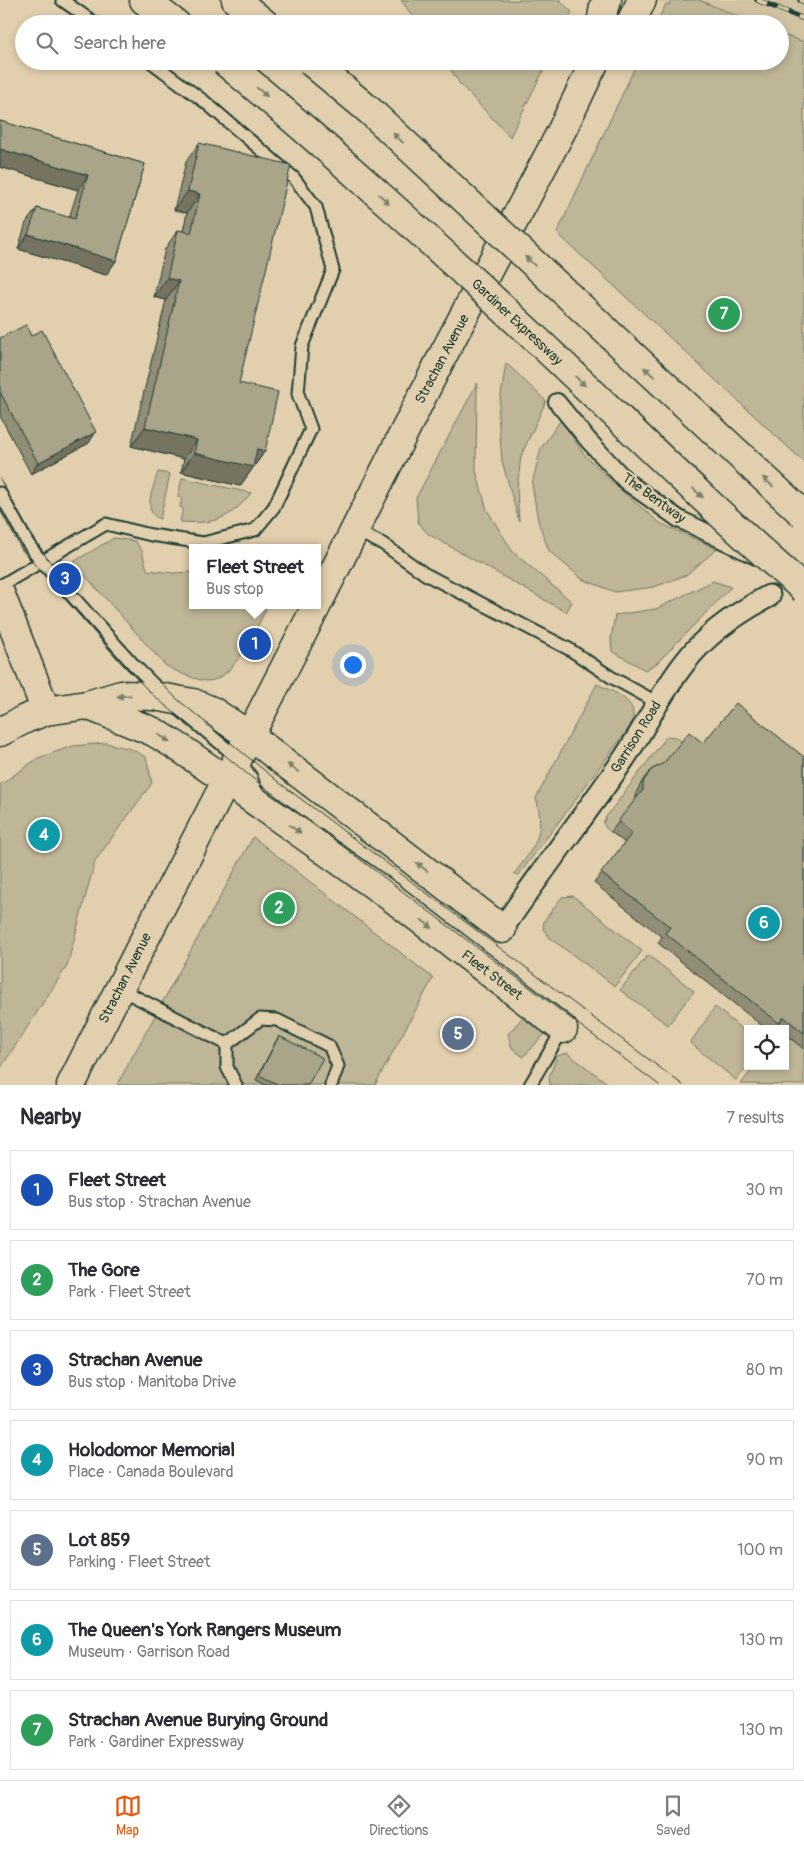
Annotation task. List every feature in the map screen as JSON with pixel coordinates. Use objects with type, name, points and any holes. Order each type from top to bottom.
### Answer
[{"type":"main road","points":[[144,0],[164,15]]},
{"type":"main road","points":[[236,0],[254,15]]},
{"type":"main road","points":[[602,15],[607,0]]},
{"type":"main road","name":"Gardiner Expressway","points":[[235,70],[335,154],[539,342],[695,490],[788,593]]},
{"type":"main road","points":[[321,70],[370,111],[804,515]]},
{"type":"main road","name":"Strachan Avenue","points":[[321,596],[442,357],[526,202],[591,70]]},
{"type":"main road","points":[[0,593],[46,711]]},
{"type":"main road","name":"Strachan Avenue","points":[[71,1085],[314,609]]},
{"type":"main road","points":[[0,732],[46,711],[87,705],[121,695],[167,698],[193,703],[212,711],[244,747],[502,929]]},
{"type":"main road","name":"Fleet Street","points":[[87,705],[154,732],[180,748],[391,897],[563,1029]]},
{"type":"street","name":"The Bentway","points":[[557,402],[589,441],[627,482],[679,519],[750,554],[804,570]]},
{"type":"street","name":"Garrison Road","points":[[502,929],[622,762],[670,682],[687,659],[744,610],[788,593]]},
{"type":"lane","points":[[62,0],[83,15]]},
{"type":"lane","points":[[0,586],[106,524],[151,535],[203,543],[254,530],[274,507],[311,429],[298,394],[302,346],[332,270],[316,207],[294,178],[205,102],[162,70]]},
{"type":"lane","points":[[0,493],[27,542],[41,561],[132,664],[167,698]]},
{"type":"lane","points":[[354,530],[383,544],[425,574],[568,649],[611,677],[658,702]]},
{"type":"lane","name":"Garrison Road","points":[[788,593],[804,581]]},
{"type":"lane","points":[[244,747],[251,777],[259,798],[267,809]]},
{"type":"lane","points":[[119,989],[227,1044]]},
{"type":"lane","points":[[227,1044],[260,1019],[277,1020],[330,1046],[338,1066],[331,1085]]},
{"type":"lane","points":[[530,1085],[563,1029]]},
{"type":"lane","points":[[227,1044],[226,1067],[236,1085]]},
{"type":"shaded area","points":[[401,0],[561,0],[572,12],[570,15],[412,15]]},
{"type":"shaded area","points":[[656,0],[804,0],[804,62],[789,56],[789,15],[691,15]]},
{"type":"shaded area","points":[[672,0],[699,0],[735,15],[660,15],[666,4],[669,5]]},
{"type":"shaded area","points":[[789,37],[804,42],[804,462],[557,233],[634,70],[789,70]]},
{"type":"shaded area","points":[[451,70],[544,70],[510,137],[460,84]]},
{"type":"shaded area","points":[[506,363],[546,401],[521,456],[517,488],[519,521],[502,461],[498,414]]},
{"type":"shaded area","points":[[477,383],[476,471],[487,510],[513,552],[572,602],[566,612],[428,534],[418,522],[416,498]]},
{"type":"shaded area","points":[[561,420],[584,454],[617,487],[660,523],[717,549],[686,575],[654,587],[615,592],[582,579],[549,551],[538,521],[532,484],[541,448]]},
{"type":"shaded area","points":[[158,472],[170,474],[160,519],[154,516],[150,505],[150,498]]},
{"type":"shaded area","points":[[182,478],[251,493],[228,515],[212,521],[180,522],[183,508],[180,507],[182,498],[178,497]]},
{"type":"shaded area","points":[[114,538],[135,541],[142,551],[147,570],[173,573],[189,572],[189,609],[266,609],[244,651],[236,662],[218,679],[204,681],[165,665],[73,562]]},
{"type":"shaded area","points":[[713,581],[731,587],[657,663],[645,670],[612,651],[611,639],[615,615],[656,609]]},
{"type":"shaded area","points":[[597,684],[626,700],[633,711],[632,721],[629,728],[518,876],[514,874],[537,839],[540,821],[536,798]]},
{"type":"shaded area","points":[[667,736],[676,737],[682,742],[657,774],[643,780],[636,793],[636,800],[611,832],[603,823],[606,817]]},
{"type":"shaded area","points":[[106,743],[131,749],[146,757],[152,783],[95,861],[67,966],[0,1069],[0,785],[38,758],[73,746]]},
{"type":"shaded area","points":[[253,837],[433,978],[375,1085],[117,1085]]},
{"type":"shaded area","points":[[573,896],[642,951],[615,986],[550,938],[543,929],[544,921],[562,897]]},
{"type":"shaded area","points":[[648,955],[694,991],[668,1025],[620,990]]},
{"type":"shaded area","points":[[715,1007],[744,1031],[744,1070],[736,1080],[690,1043]]},
{"type":"shaded area","points":[[522,1018],[545,1034],[523,1057],[512,1048],[508,1034]]},
{"type":"shaded area","points":[[789,1037],[804,1049],[804,1085],[741,1084],[752,1070],[789,1070]]},
{"type":"shaded area","points":[[567,1053],[610,1085],[550,1085],[549,1077],[557,1056]]},
{"type":"building","points":[[0,121],[145,164],[116,261],[28,234],[37,208],[75,219],[88,175],[0,149]]},
{"type":"building","points":[[199,143],[291,165],[239,383],[278,392],[265,451],[257,449],[253,467],[194,453],[197,440],[145,427],[179,281],[167,278],[178,230],[191,233],[200,194],[188,191]]},
{"type":"building","points":[[26,325],[31,336],[42,330],[96,432],[38,463],[0,392],[0,338]]},
{"type":"building","points":[[736,703],[804,757],[804,1033],[784,1017],[779,1023],[665,933],[670,927],[601,873],[632,833],[618,821],[643,790],[643,782],[651,770],[664,763],[689,732],[703,743]]},
{"type":"building","points":[[279,1036],[323,1058],[308,1085],[279,1085],[259,1075]]},
{"type":"tram line","points":[[0,479],[28,529],[47,558],[146,668],[177,699],[281,784],[683,1085]]},
{"type":"tram line","points":[[0,510],[22,550],[123,665],[154,696],[251,777],[659,1085]]},
{"type":"railway","points":[[757,0],[804,19]]},
{"type":"railway","points":[[800,0],[804,2]]},
{"type":"place","name":"Strachan Avenue Burying Ground","points":[[724,314]]},
{"type":"place","name":"Strachan Avenue","points":[[65,579]]},
{"type":"place","name":"Fleet Street","points":[[255,644]]},
{"type":"place","name":"Holodomor Memorial","points":[[44,835]]},
{"type":"place","name":"The Gore","points":[[279,908]]},
{"type":"place","name":"The Queen's York Rangers Museum","points":[[764,923]]},
{"type":"place","name":"Lot 859","points":[[458,1034]]}]
